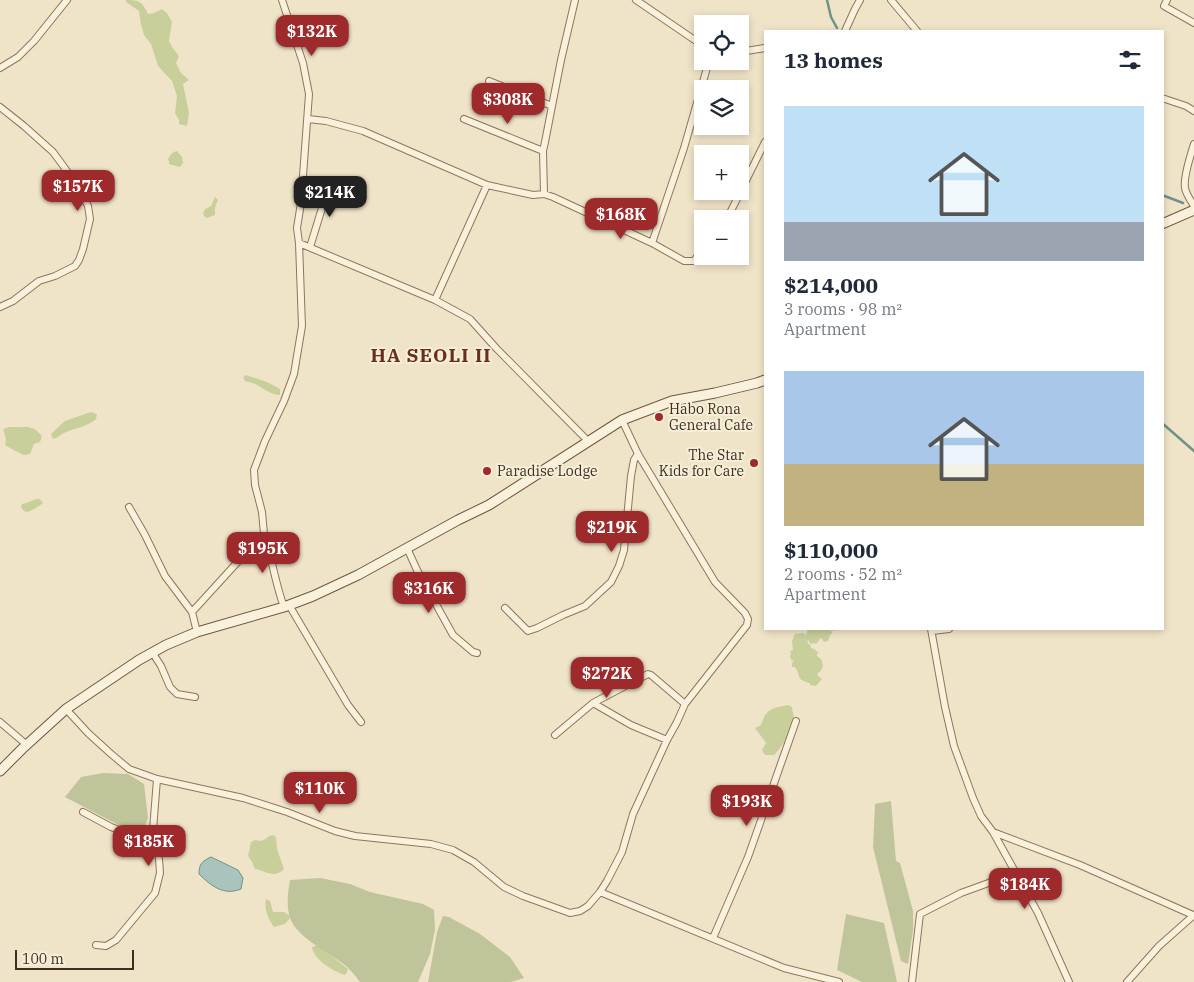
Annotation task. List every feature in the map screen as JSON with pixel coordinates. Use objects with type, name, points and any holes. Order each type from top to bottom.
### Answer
[{"type":"main road","points":[[1164,223],[1193,210]]},
{"type":"main road","points":[[0,771],[66,709],[152,652],[197,632],[286,606],[313,596],[358,575],[489,505],[622,420],[672,401],[715,393],[764,380]]},
{"type":"street","points":[[0,68],[18,58],[67,0]]},
{"type":"street","points":[[282,0],[303,63],[309,94],[301,203],[297,228],[302,326],[294,374],[254,470],[255,485],[276,583],[286,606],[339,691],[361,722]]},
{"type":"street","points":[[544,194],[543,151],[575,0]]},
{"type":"street","points":[[636,0],[694,40]]},
{"type":"street","points":[[846,30],[860,0]]},
{"type":"street","points":[[892,0],[916,30]]},
{"type":"street","points":[[1167,0],[1164,6],[1194,23]]},
{"type":"street","points":[[749,51],[764,48]]},
{"type":"street","points":[[652,243],[684,148],[706,70]]},
{"type":"street","points":[[489,81],[552,106]]},
{"type":"street","points":[[1164,99],[1186,106],[1194,112]]},
{"type":"street","points":[[0,107],[52,152],[78,186],[88,206],[90,219],[83,250],[75,266],[55,276],[39,281],[14,301],[0,307]]},
{"type":"street","points":[[308,119],[326,121],[363,130],[487,185],[533,195],[544,194],[553,197],[652,243],[684,261],[694,261]]},
{"type":"street","points":[[464,119],[543,151]]},
{"type":"street","points":[[731,210],[764,144]]},
{"type":"street","points":[[1193,210],[1185,189],[1185,181],[1194,144]]},
{"type":"street","points":[[310,247],[330,182]]},
{"type":"street","points":[[435,300],[487,185]]},
{"type":"street","points":[[299,244],[435,300],[470,319],[588,441]]},
{"type":"street","points":[[66,709],[88,733],[129,769],[157,779],[243,798],[287,812],[335,831],[355,836],[431,844],[453,850],[474,862],[504,887],[570,913],[580,911],[588,906],[600,892],[622,852],[634,814],[685,704],[748,625],[748,618],[745,613],[715,582],[638,454],[622,420]]},
{"type":"street","points":[[505,608],[528,631],[585,606],[611,582],[624,550],[631,476],[634,460],[638,454]]},
{"type":"street","points":[[129,507],[165,576],[192,612],[197,632]]},
{"type":"street","points":[[192,612],[264,534]]},
{"type":"street","points":[[407,548],[416,570],[453,635],[473,652],[477,653]]},
{"type":"street","points":[[932,630],[945,707],[954,746],[973,798],[981,816],[993,832],[1038,912],[1069,982]]},
{"type":"street","points":[[152,652],[170,686],[177,694],[196,697]]},
{"type":"street","points":[[556,735],[593,703],[648,674],[685,704]]},
{"type":"street","points":[[593,703],[667,740]]},
{"type":"street","points":[[713,938],[748,856],[796,721]]},
{"type":"street","points":[[0,722],[26,745]]},
{"type":"street","points":[[96,945],[106,946],[116,940],[155,893],[160,869],[153,830],[157,779]]},
{"type":"street","points":[[83,812],[111,827],[137,837],[153,830]]},
{"type":"street","points":[[993,832],[1080,865],[1194,915],[1159,946],[1127,982]]},
{"type":"street","points":[[912,982],[920,914],[961,892],[1016,872]]},
{"type":"street","points":[[600,892],[784,968],[839,982]]},
{"type":"green space","points":[[126,0],[140,2],[148,14],[162,9],[167,13],[172,22],[169,41],[179,56],[176,63],[181,73],[189,80],[183,84],[189,113],[187,126],[179,124],[175,113],[177,96],[172,81],[158,66],[151,44],[144,35],[139,11],[126,2]]},
{"type":"green space","points":[[177,151],[182,157],[183,163],[180,167],[169,164],[168,160],[171,154]]},
{"type":"green space","points":[[215,197],[218,200],[215,207],[215,215],[207,218],[203,213],[205,209],[211,206]]},
{"type":"green space","points":[[246,375],[280,389],[280,395],[245,381],[243,377]]},
{"type":"green space","points":[[91,412],[97,414],[96,419],[92,422],[53,439],[51,434],[65,421]]},
{"type":"green space","points":[[9,427],[35,429],[42,436],[40,442],[34,444],[30,454],[24,455],[5,445],[6,439],[3,429]]},
{"type":"green space","points":[[40,499],[43,503],[35,509],[26,512],[22,509],[22,504]]},
{"type":"green space","points":[[808,630],[832,631],[828,641],[824,642],[821,638],[816,644],[811,644],[809,640],[807,642],[811,648],[819,653],[817,656],[821,659],[823,666],[817,675],[822,679],[816,686],[810,685],[810,683],[801,679],[795,667],[792,667],[794,661],[790,657],[795,634],[803,633],[806,635]]},
{"type":"green space","points":[[788,705],[792,707],[794,719],[790,733],[774,755],[765,755],[762,750],[766,743],[755,728],[761,725],[770,710]]},
{"type":"green space","points":[[103,773],[128,774],[144,784],[148,818],[144,828],[135,831],[124,828],[65,797],[81,777]]},
{"type":"green space","points":[[891,801],[896,861],[900,863],[913,911],[913,930],[908,964],[901,961],[873,847],[875,804]]},
{"type":"green space","points":[[273,835],[276,837],[277,849],[284,869],[277,874],[270,874],[255,869],[248,856],[251,842],[263,840]]},
{"type":"green space","points":[[320,878],[350,884],[370,892],[423,904],[434,910],[435,930],[430,954],[418,982],[360,982],[345,965],[299,931],[290,918],[288,908],[290,880]]},
{"type":"green space","points":[[266,899],[270,901],[273,912],[284,912],[289,915],[290,918],[285,924],[274,927],[267,914]]},
{"type":"green space","points":[[846,914],[884,923],[897,982],[862,982],[837,970]]},
{"type":"green space","points":[[443,916],[449,917],[480,934],[510,957],[524,978],[511,982],[428,982],[437,932]]},
{"type":"green space","points":[[317,945],[348,969],[345,975],[330,968],[316,956],[312,947]]},
{"type":"water","points":[[211,857],[238,870],[243,878],[241,889],[229,891],[218,889],[199,874],[202,863]]},
{"type":"waterway","points":[[827,0],[831,17],[837,28]]},
{"type":"waterway","points":[[1164,196],[1183,203]]},
{"type":"waterway","points":[[1164,425],[1194,451]]},
{"type":"place","name":"Habo Rona General Cafe","points":[[659,417]]},
{"type":"place","name":"The Star Kids for Care","points":[[754,463]]},
{"type":"place","name":"Paradise Lodge","points":[[487,471]]},
{"type":"district","name":"HA SEOLI II","points":[[431,355]]}]
